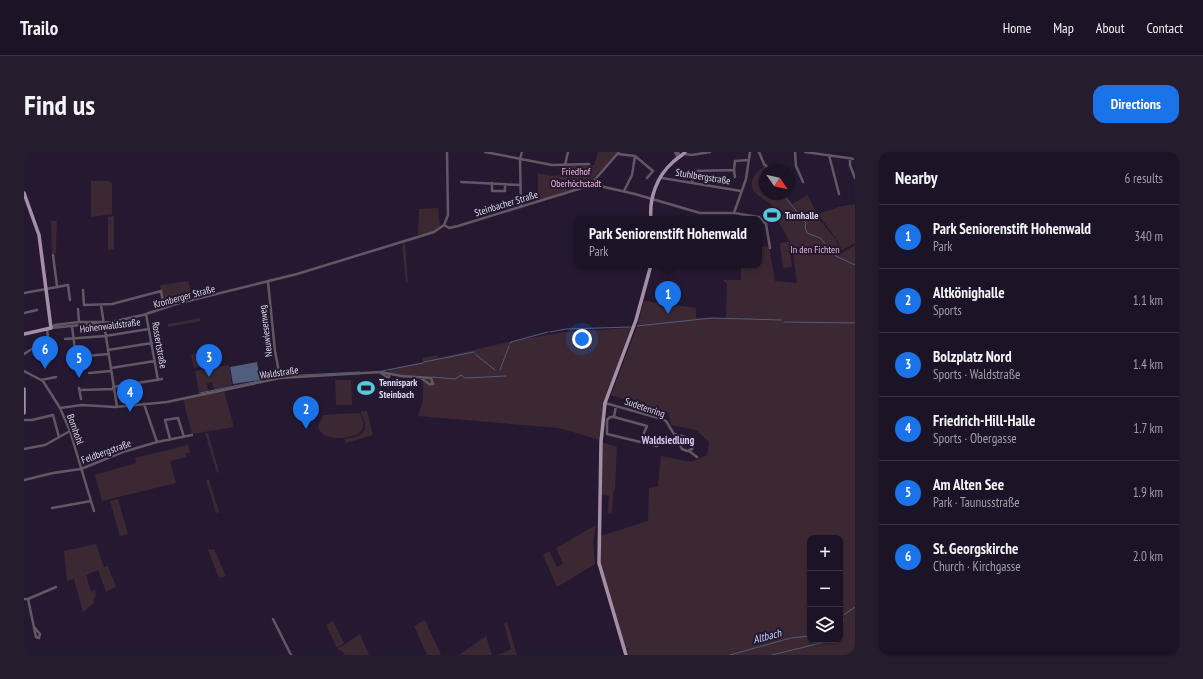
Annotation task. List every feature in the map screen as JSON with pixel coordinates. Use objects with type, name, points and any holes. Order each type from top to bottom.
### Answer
[{"type":"main road","points":[[651,216],[651,200],[662,178],[670,165],[682,155]]},
{"type":"main road","points":[[24,193],[38,229],[46,287],[49,328],[24,334]]},
{"type":"main road","points":[[626,655],[599,563],[602,442],[605,403],[642,299],[650,268]]},
{"type":"main road","points":[[24,389],[24,413]]},
{"type":"street","points":[[444,224],[448,212],[447,152]]},
{"type":"street","points":[[485,152],[552,166],[588,164]]},
{"type":"street","points":[[520,207],[520,159],[522,152]]},
{"type":"street","points":[[565,165],[568,152]]},
{"type":"street","points":[[676,152],[682,155],[710,152]]},
{"type":"street","points":[[734,213],[750,152]]},
{"type":"street","points":[[759,152],[764,164]]},
{"type":"street","points":[[795,152],[796,166],[804,182]]},
{"type":"street","points":[[805,152],[855,159]]},
{"type":"street","points":[[619,153],[635,156],[653,171],[647,178]]},
{"type":"street","name":"Steinbacher Straße","points":[[444,224],[452,227],[576,190],[591,184],[619,153]]},
{"type":"street","points":[[829,155],[839,194]]},
{"type":"street","points":[[624,191],[632,175],[635,156]]},
{"type":"street","points":[[850,158],[850,164],[855,178]]},
{"type":"street","points":[[735,177],[735,161],[749,160]]},
{"type":"street","points":[[692,183],[694,171],[734,170]]},
{"type":"street","name":"Stuhlbergstraße","points":[[662,178],[741,191]]},
{"type":"street","points":[[461,182],[520,185]]},
{"type":"street","points":[[492,183],[492,191],[505,191],[505,184]]},
{"type":"street","points":[[591,184],[624,191],[700,213],[734,213],[753,216]]},
{"type":"street","points":[[762,218],[766,224],[770,248]]},
{"type":"street","name":"Kronberger Straße","points":[[49,328],[104,323],[146,314],[164,308],[268,282],[430,234],[444,224]]},
{"type":"street","points":[[53,255],[57,286]]},
{"type":"street","name":"Neuwiesenweg","points":[[268,282],[275,351],[280,378]]},
{"type":"street","points":[[24,293],[46,287],[68,285],[70,300]]},
{"type":"street","points":[[83,290],[84,305],[101,305],[161,291],[164,308]]},
{"type":"street","points":[[101,305],[117,407]]},
{"type":"street","points":[[78,309],[79,322]]},
{"type":"street","points":[[24,313],[37,310]]},
{"type":"street","name":"Rossertstraße","points":[[114,388],[160,379],[146,314]]},
{"type":"street","name":"Kronberger Straße","points":[[49,328],[55,325],[79,322],[100,321],[104,323]]},
{"type":"street","points":[[72,326],[77,366]]},
{"type":"street","points":[[49,328],[49,363]]},
{"type":"street","name":"Hohenwaldstraße","points":[[65,338],[105,336],[149,328]]},
{"type":"street","points":[[76,357],[152,343]]},
{"type":"street","points":[[24,354],[32,349]]},
{"type":"street","points":[[88,373],[155,361]]},
{"type":"street","name":"Bornhohl","points":[[24,371],[41,380],[60,408],[70,431],[94,511]]},
{"type":"street","name":"Waldstraße","points":[[60,408],[82,405],[117,407],[181,399],[280,378],[381,372],[430,378],[433,381],[433,384],[427,383],[421,378]]},
{"type":"street","points":[[41,380],[56,377]]},
{"type":"street","points":[[81,400],[80,389],[114,388]]},
{"type":"street","name":"Sudetenring","points":[[605,403],[666,421],[682,449],[689,451],[697,457]]},
{"type":"street","points":[[144,404],[157,442]]},
{"type":"street","points":[[614,417],[616,406]]},
{"type":"street","points":[[24,420],[32,420],[53,415],[59,437]]},
{"type":"street","points":[[644,433],[646,426],[610,416],[607,420],[608,434],[657,446]]},
{"type":"street","points":[[170,440],[165,420],[178,418],[184,437]]},
{"type":"street","points":[[24,449],[45,444],[70,431]]},
{"type":"street","points":[[674,434],[692,439],[694,447],[689,451]]},
{"type":"street","name":"Feldbergstraße","points":[[24,480],[53,472],[81,469],[121,453],[157,442],[192,436]]},
{"type":"street","points":[[52,508],[91,501]]},
{"type":"street","points":[[24,599],[28,599],[56,587]]},
{"type":"street","points":[[28,599],[35,628]]},
{"type":"street","points":[[273,619],[291,655]]},
{"type":"green space","name":"Friedhof Oberhöchstadt","points":[[598,152],[618,152],[587,185],[538,200],[538,173],[552,176],[563,175],[563,166],[594,165]]},
{"type":"green space","points":[[759,171],[759,196],[752,187],[753,178]]},
{"type":"green space","points":[[91,181],[109,181],[112,183],[112,214],[91,217]]},
{"type":"green space","name":"In den Fichten","points":[[808,195],[819,219],[836,240],[840,249],[838,241],[818,214],[842,206],[855,204],[855,243],[840,251],[833,251],[842,253],[855,245],[855,655],[629,655],[627,651],[629,649],[625,648],[602,568],[600,559],[600,536],[648,521],[649,488],[658,486],[661,456],[691,462],[707,455],[709,442],[696,430],[671,425],[668,412],[611,395],[637,327],[644,301],[696,308],[696,318],[726,318],[727,284],[723,280],[741,280],[741,268],[762,268],[762,246],[769,247],[775,281],[797,283],[790,243],[778,221],[775,209],[765,200],[788,200],[807,223],[792,204]]},
{"type":"green space","points":[[438,208],[440,227],[434,231],[418,235],[419,209]]},
{"type":"green space","points":[[114,216],[114,249],[108,250],[108,217]]},
{"type":"green space","points":[[51,221],[57,221],[56,253],[52,254]]},
{"type":"green space","points":[[789,242],[792,267],[783,268],[780,243]]},
{"type":"green space","points":[[405,243],[408,283],[406,283],[402,244]]},
{"type":"green space","points":[[188,281],[191,293],[163,299],[160,285]]},
{"type":"green space","points":[[200,318],[201,321],[168,327],[168,324]]},
{"type":"green space","points":[[630,328],[605,401],[600,440],[559,428],[418,416],[423,400],[423,377],[389,374],[389,369],[422,362],[423,358],[437,355],[439,358],[517,340],[566,332]]},
{"type":"green space","points":[[200,353],[201,367],[194,368],[191,355]]},
{"type":"green space","points":[[229,365],[232,385],[214,390],[212,382],[207,383],[208,391],[199,393],[195,371],[204,369],[205,371],[210,370],[210,368]]},
{"type":"green space","points":[[335,380],[351,380],[352,405],[336,405]]},
{"type":"green space","points":[[224,391],[234,427],[192,434],[183,399]]},
{"type":"green space","points":[[361,411],[367,411],[373,435],[346,443],[344,439],[359,436],[364,431],[365,423]]},
{"type":"green space","points":[[360,413],[364,426],[356,435],[334,438],[322,433],[319,429],[319,423],[323,415]]},
{"type":"green space","points":[[205,433],[208,433],[219,472],[217,473]]},
{"type":"green space","points":[[601,442],[617,447],[612,513],[608,514],[609,496],[600,494]]},
{"type":"green space","points":[[188,445],[190,453],[186,453],[186,457],[170,461],[176,483],[102,501],[95,475],[136,463],[135,458]]},
{"type":"green space","points":[[206,480],[209,480],[219,512],[216,513]]},
{"type":"green space","points":[[118,499],[128,534],[120,536],[110,501]]},
{"type":"green space","points":[[596,525],[593,542],[595,564],[557,587],[543,555],[549,551],[557,567],[563,564],[556,548]]},
{"type":"green space","points":[[96,544],[104,567],[108,566],[116,587],[106,592],[98,570],[86,575],[91,592],[95,590],[96,596],[93,599],[94,603],[83,612],[74,579],[67,581],[64,551]]},
{"type":"green space","points":[[214,549],[226,576],[219,578],[208,550]]},
{"type":"green space","points":[[425,620],[441,655],[427,655],[414,626]]},
{"type":"green space","points":[[333,621],[344,643],[337,648],[326,625]]},
{"type":"green space","points":[[507,622],[517,655],[498,655],[511,649],[504,624]]},
{"type":"green space","points":[[360,634],[369,655],[345,655],[342,651],[337,649]]},
{"type":"green space","points":[[486,636],[492,655],[459,655]]},
{"type":"water","points":[[257,362],[260,380],[233,384],[230,367]]},
{"type":"waterway","points":[[788,200],[806,223],[805,227],[807,233],[820,238],[836,256],[855,265]]},
{"type":"waterway","points":[[637,326],[712,318],[781,320]]},
{"type":"waterway","points":[[784,322],[855,323]]},
{"type":"waterway","points":[[550,332],[566,329],[631,327]]},
{"type":"waterway","points":[[510,344],[511,342],[548,332]]},
{"type":"waterway","points":[[500,370],[509,346]]},
{"type":"waterway","points":[[424,362],[474,352]]},
{"type":"waterway","points":[[475,354],[495,370]]},
{"type":"waterway","points":[[382,371],[423,363]]},
{"type":"waterway","points":[[283,376],[360,372]]},
{"type":"waterway","points":[[432,377],[455,379],[461,375],[465,378]]},
{"type":"waterway","points":[[466,378],[506,376]]},
{"type":"waterway","points":[[200,393],[278,377]]},
{"type":"waterway","name":"Altbach","points":[[843,615],[855,607]]},
{"type":"waterway","name":"Altbach","points":[[730,655],[791,638],[807,636]]},
{"type":"waterway","points":[[772,655],[821,643]]},
{"type":"place","name":"Turnhalle","points":[[772,215]]},
{"type":"place","name":"Park Seniorenstift Hohenwald","points":[[668,314]]},
{"type":"place","name":"St. Georgskirche","points":[[45,369]]},
{"type":"place","name":"Bolzplatz Nord","points":[[209,377]]},
{"type":"place","name":"Am Alten See","points":[[79,378]]},
{"type":"place","name":"Tennispark Steinbach","points":[[366,388]]},
{"type":"place","name":"Friedrich-Hill-Halle","points":[[130,412]]},
{"type":"place","name":"Altkönighalle","points":[[306,429]]},
{"type":"district","name":"Waldsiedlung","points":[[668,440]]}]
